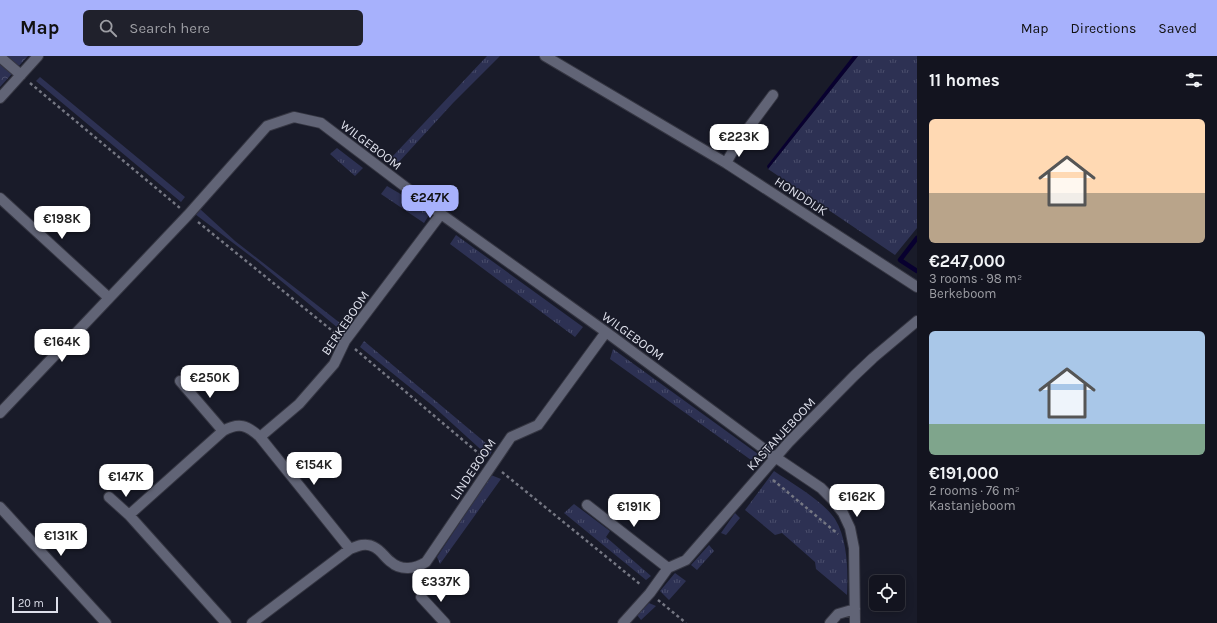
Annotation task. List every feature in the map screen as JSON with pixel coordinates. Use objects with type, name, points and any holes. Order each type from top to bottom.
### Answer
[{"type":"street","points":[[0,98],[38,56]]},
{"type":"street","name":"HONDDIJK","points":[[545,56],[726,163],[917,287]]},
{"type":"street","points":[[0,57],[21,75]]},
{"type":"street","points":[[726,163],[738,142],[773,95]]},
{"type":"street","name":"WILGEBOOM","points":[[0,413],[188,215],[267,126],[294,117],[321,123],[441,214],[606,332],[775,457],[821,488],[843,513],[850,528],[853,546],[855,623]]},
{"type":"street","points":[[0,198],[109,298]]},
{"type":"street","name":"BERKEBOOM","points":[[260,437],[299,404],[334,364],[345,342],[441,214]]},
{"type":"street","name":"KASTANJEBOOM","points":[[623,623],[650,593],[668,568],[686,560],[775,457],[872,358],[917,321]]},
{"type":"street","name":"LINDEBOOM","points":[[252,623],[350,549],[358,546],[374,546],[396,566],[411,568],[419,567],[426,562],[511,437],[538,425],[606,332]]},
{"type":"street","points":[[180,381],[223,431]]},
{"type":"street","points":[[128,515],[223,431],[232,426],[241,425],[251,429],[260,437],[350,549]]},
{"type":"street","points":[[109,497],[128,515],[226,623]]},
{"type":"street","points":[[587,505],[668,568]]},
{"type":"street","points":[[0,507],[106,623]]},
{"type":"street","points":[[421,597],[445,623]]},
{"type":"street","points":[[830,623],[838,614],[855,609]]},
{"type":"path","points":[[763,472],[853,546]]},
{"type":"green space","points":[[0,56],[28,56],[0,87]]},
{"type":"green space","points":[[487,56],[500,56],[453,103],[398,163],[392,157]]},
{"type":"green space","points":[[858,56],[917,56],[917,228],[895,255],[768,169]]},
{"type":"green space","points":[[40,77],[185,197],[181,202],[36,81]]},
{"type":"green space","points":[[337,148],[363,168],[355,176],[330,154]]},
{"type":"green space","points":[[387,186],[431,212],[424,223],[381,194]]},
{"type":"green space","points":[[200,209],[235,241],[340,323],[338,328],[257,261],[195,214]]},
{"type":"green space","points":[[456,235],[583,327],[575,337],[450,244]]},
{"type":"green space","points":[[364,341],[493,449],[489,457],[433,406],[360,347]]},
{"type":"green space","points":[[613,349],[758,454],[751,460],[610,359]]},
{"type":"green space","points":[[774,471],[815,499],[830,512],[835,519],[845,546],[847,595],[816,569],[815,562],[782,533],[775,535],[745,510]]},
{"type":"green space","points":[[491,475],[501,479],[440,564],[437,557]]},
{"type":"green space","points":[[574,504],[610,531],[606,537],[651,576],[646,580],[564,513]]},
{"type":"green space","points":[[735,513],[740,518],[726,535],[721,533]]},
{"type":"green space","points":[[709,545],[714,551],[697,570],[691,565]]},
{"type":"green space","points":[[675,573],[686,581],[669,600],[660,591]]},
{"type":"green space","points":[[649,603],[656,606],[641,620],[637,615]]},
{"type":"shaded area","points":[[853,56],[858,56],[768,169],[767,166]]},
{"type":"waterway","points":[[917,238],[900,260],[917,271]]}]
